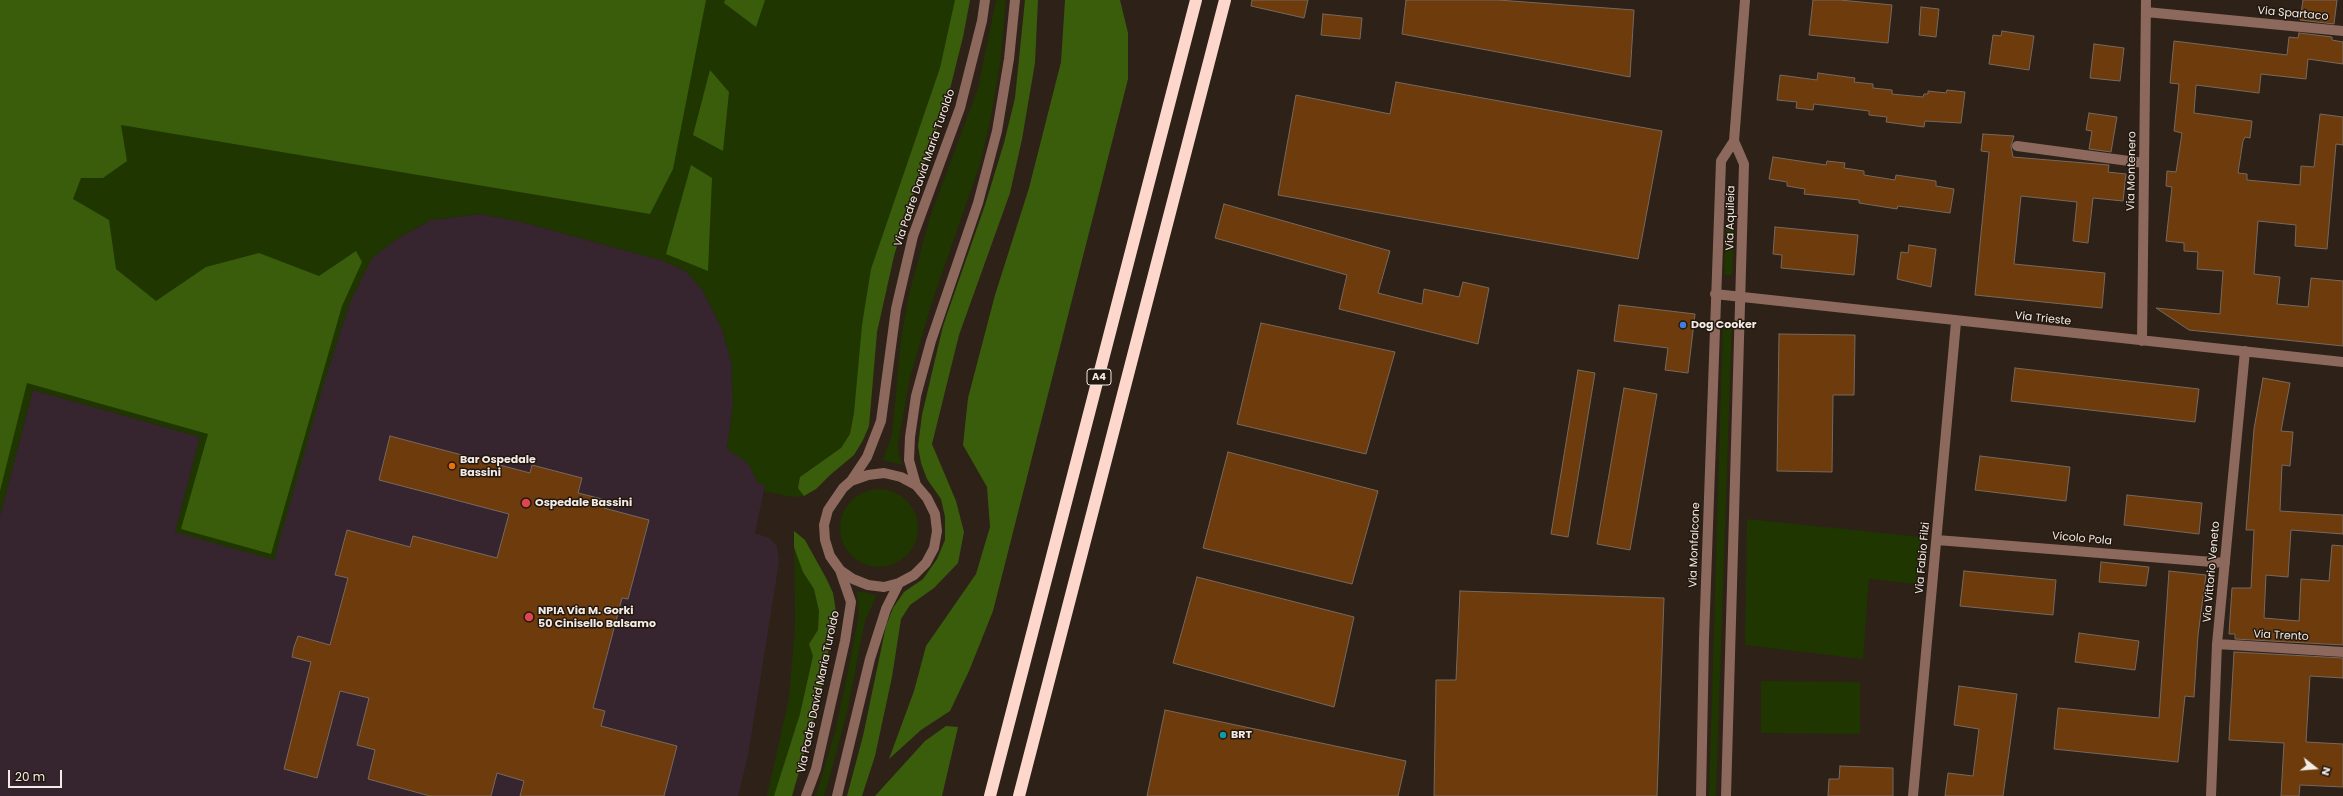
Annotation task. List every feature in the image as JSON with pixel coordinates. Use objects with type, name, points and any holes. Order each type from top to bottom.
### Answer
[{"type":"highway","name":"A4","points":[[990,796],[1196,0]]},
{"type":"highway","name":"A4","points":[[1019,796],[1225,0]]},
{"type":"street","name":"Via Padre David Maria Turoldo","points":[[852,481],[867,457],[881,421],[896,309],[913,236],[960,108],[982,21],[985,0]]},
{"type":"street","points":[[916,485],[909,460],[910,437],[916,396],[931,341],[978,203],[997,131],[1009,59],[1015,0]]},
{"type":"street","name":"Via Aquileia","points":[[1715,294],[1722,161],[1734,142],[1745,0]]},
{"type":"street","name":"Via Montenero","points":[[2142,341],[2146,0]]},
{"type":"street","name":"Via Spartaco","points":[[2146,12],[2343,31]]},
{"type":"street","name":"Via Aquileia","points":[[1734,142],[1744,164],[1742,296]]},
{"type":"street","points":[[2017,146],[2144,163]]},
{"type":"street","name":"Via Trieste","points":[[1715,294],[1956,322],[2343,362]]},
{"type":"street","name":"Via Monfalcone","points":[[1701,796],[1704,638],[1715,294]]},
{"type":"street","points":[[1726,796],[1732,534],[1742,296]]},
{"type":"street","name":"Via Fabio Filzi","points":[[1913,796],[1956,322]]},
{"type":"street","name":"Via Vittorio Veneto","points":[[2211,796],[2217,644],[2245,351]]},
{"type":"street","points":[[884,473],[901,477],[916,485],[928,498],[935,514],[937,531],[934,548],[926,563],[914,575],[899,583],[884,587],[868,585],[853,579],[840,570],[830,556],[825,540],[824,525],[828,510],[835,496],[852,481],[868,475],[884,473]]},
{"type":"street","name":"Vicolo Pola","points":[[1937,540],[2225,563]]},
{"type":"street","name":"Via Padre David Maria Turoldo","points":[[806,796],[816,769],[845,641],[851,602],[840,570]]},
{"type":"street","points":[[837,796],[870,659],[886,609],[899,583]]},
{"type":"street","name":"Via Trento","points":[[2217,644],[2343,652]]},
{"type":"shaded area","name":"Ospedale Bassini","points":[[480,214],[522,222],[664,261],[687,272],[703,291],[722,329],[731,361],[733,403],[727,449],[748,463],[758,483],[765,485],[755,533],[769,538],[777,546],[779,562],[748,756],[738,796],[0,796],[0,516],[33,390],[200,437],[175,532],[326,376],[350,302],[372,258],[398,238],[431,220]]},
{"type":"green space","points":[[0,0],[970,0],[963,37],[948,97],[907,212],[894,256],[877,332],[869,426],[854,455],[816,489],[804,496],[792,497],[764,491],[765,485],[758,483],[748,463],[727,449],[733,403],[731,361],[722,329],[703,291],[687,272],[664,261],[522,222],[480,214],[431,220],[398,238],[372,258],[350,302],[326,376],[274,560],[175,532],[200,437],[33,390],[0,516]]},
{"type":"green space","points":[[0,0],[706,0],[673,169],[650,214],[121,125],[127,161],[103,178],[81,178],[73,199],[109,220],[116,269],[156,301],[206,267],[259,253],[319,276],[356,251],[362,262],[342,306],[271,554],[181,529],[208,434],[27,383],[0,491]]},
{"type":"green space","points":[[725,0],[765,0],[756,27],[724,3]]},
{"type":"green space","points":[[955,0],[970,0],[963,37],[948,97],[907,212],[894,256],[877,332],[869,426],[854,455],[816,489],[804,496],[798,488],[800,477],[841,448],[850,434],[854,413],[862,325],[871,269],[940,68]]},
{"type":"green space","points":[[996,0],[1006,0],[1000,64],[990,122],[980,164],[931,305],[910,378],[898,443],[899,457],[903,465],[883,460],[892,435],[901,339],[908,298],[930,217],[978,88]]},
{"type":"green space","points":[[1025,0],[1038,0],[1035,63],[1022,139],[1010,193],[959,335],[932,444],[956,501],[964,532],[958,563],[934,588],[910,605],[901,619],[892,677],[875,756],[862,796],[847,796],[863,736],[886,626],[893,608],[904,592],[923,579],[937,559],[945,540],[945,517],[941,499],[927,479],[921,463],[918,446],[922,415],[943,326],[985,205],[1004,143],[1015,98]]},
{"type":"green space","points":[[1065,0],[1120,0],[1128,33],[1128,79],[993,611],[969,671],[950,711],[921,730],[889,759],[914,691],[926,646],[976,574],[990,527],[987,487],[963,445],[968,398],[995,295],[1029,188],[1061,62]]},
{"type":"green space","points":[[710,70],[729,92],[723,151],[693,135]]},
{"type":"green space","points":[[691,165],[712,178],[708,271],[666,254]]},
{"type":"green space","points":[[1726,227],[1734,227],[1732,275],[1724,275]]},
{"type":"green space","points":[[1723,321],[1732,321],[1716,796],[1709,796]]},
{"type":"green space","points":[[871,489],[887,489],[901,495],[912,506],[918,520],[918,536],[912,550],[901,561],[887,567],[871,567],[857,561],[846,550],[840,536],[840,520],[846,506],[857,495]]},
{"type":"green space","points":[[1747,519],[1921,537],[1918,584],[1869,579],[1863,659],[1745,645]]},
{"type":"green space","points":[[794,531],[805,540],[826,578],[833,593],[836,612],[819,702],[793,794],[792,796],[767,796],[789,698],[795,626]]},
{"type":"green space","points":[[794,531],[805,540],[826,578],[833,593],[836,612],[818,705],[792,796],[774,796],[800,714],[813,656],[809,644],[818,630],[819,611],[814,589],[803,572],[794,547]]},
{"type":"green space","points":[[857,591],[877,595],[865,621],[848,708],[828,783],[824,796],[816,796],[835,732],[847,676],[859,614]]},
{"type":"green space","points":[[1761,681],[1860,682],[1860,734],[1761,733]]},
{"type":"green space","points":[[946,726],[958,727],[942,796],[875,796],[925,741]]},
{"type":"building","points":[[1252,0],[1308,0],[1304,18],[1251,6]]},
{"type":"building","points":[[1406,0],[1498,0],[1634,10],[1630,77],[1402,34]]},
{"type":"building","points":[[1813,0],[1840,0],[1892,5],[1888,43],[1809,35]]},
{"type":"building","points":[[2303,0],[2337,0],[2334,24],[2300,20]]},
{"type":"building","points":[[1921,7],[1939,9],[1936,37],[1919,35]]},
{"type":"building","points":[[1323,14],[1362,18],[1360,39],[1321,35]]},
{"type":"building","points":[[2002,31],[2034,36],[2029,70],[1989,64],[1993,35],[2001,36]]},
{"type":"building","points":[[2299,33],[2332,37],[2332,40],[2343,42],[2343,64],[2308,59],[2306,79],[2261,74],[2259,93],[2196,85],[2194,113],[2252,121],[2250,138],[2245,137],[2243,141],[2238,173],[2247,174],[2247,180],[2300,185],[2301,166],[2314,167],[2320,114],[2343,117],[2343,145],[2336,144],[2327,249],[2295,246],[2296,225],[2258,221],[2254,274],[2280,277],[2277,304],[2308,307],[2311,278],[2343,281],[2343,346],[2189,330],[2156,308],[2220,314],[2223,271],[2197,269],[2198,252],[2184,251],[2184,243],[2166,241],[2172,187],[2166,186],[2167,171],[2176,172],[2182,133],[2174,131],[2179,84],[2170,83],[2174,41],[2287,55],[2289,37],[2298,38]]},
{"type":"building","points":[[2094,44],[2124,48],[2120,81],[2090,78]]},
{"type":"building","points":[[1818,73],[1855,78],[1854,82],[1873,84],[1873,88],[1892,90],[1892,94],[1923,97],[1924,94],[1928,94],[1928,91],[1946,93],[1947,90],[1965,92],[1961,123],[1925,121],[1924,127],[1886,122],[1887,117],[1869,115],[1869,111],[1814,104],[1813,110],[1796,108],[1797,102],[1777,100],[1780,75],[1817,80]]},
{"type":"building","points":[[1396,82],[1662,131],[1638,259],[1278,195],[1296,95],[1390,114]]},
{"type":"building","points":[[2089,113],[2117,117],[2111,152],[2089,149],[2092,131],[2086,130]]},
{"type":"building","points":[[1983,134],[2014,136],[2011,146],[2013,157],[2109,165],[2108,172],[2126,174],[2123,201],[2093,198],[2088,243],[2073,241],[2077,202],[2021,196],[2014,264],[2105,273],[2102,308],[1975,295],[1989,152],[1981,151]]},
{"type":"building","points":[[1773,157],[1826,165],[1827,161],[1845,163],[1844,168],[1864,171],[1864,175],[1895,180],[1896,175],[1936,181],[1936,186],[1954,189],[1950,213],[1898,206],[1897,209],[1859,203],[1859,200],[1804,194],[1805,189],[1787,186],[1787,182],[1769,179]]},
{"type":"building","points":[[1224,204],[1390,251],[1378,293],[1422,304],[1424,289],[1459,297],[1463,282],[1489,288],[1478,344],[1339,309],[1347,275],[1215,238]]},
{"type":"building","points":[[1775,227],[1858,235],[1854,275],[1781,268],[1782,255],[1773,254]]},
{"type":"building","points":[[1909,245],[1936,249],[1931,287],[1897,279],[1901,252],[1908,253]]},
{"type":"building","points":[[1619,305],[1695,314],[1688,373],[1665,370],[1668,348],[1614,341]]},
{"type":"building","points":[[1261,323],[1395,352],[1366,454],[1237,424]]},
{"type":"building","points":[[1779,334],[1855,335],[1854,395],[1833,395],[1832,472],[1777,471]]},
{"type":"building","points":[[2015,368],[2199,389],[2195,422],[2011,401]]},
{"type":"building","points":[[1578,370],[1595,373],[1568,537],[1551,534]]},
{"type":"building","points":[[2263,378],[2290,383],[2281,431],[2293,432],[2290,466],[2282,465],[2280,511],[2343,515],[2343,534],[2291,530],[2288,577],[2266,575],[2264,618],[2299,621],[2301,579],[2329,581],[2332,545],[2343,546],[2343,645],[2235,639],[2235,634],[2229,634],[2232,588],[2251,588],[2254,530],[2246,530],[2254,429]]},
{"type":"building","points":[[1624,388],[1657,394],[1630,550],[1597,544]]},
{"type":"building","points":[[390,436],[530,473],[532,465],[582,478],[578,493],[606,500],[604,508],[649,520],[628,599],[622,598],[593,708],[605,711],[601,726],[677,746],[664,796],[520,796],[524,781],[497,773],[491,796],[430,796],[368,779],[375,750],[357,745],[369,698],[340,691],[317,778],[284,769],[311,662],[292,657],[294,647],[298,636],[330,645],[348,578],[335,575],[347,530],[410,547],[413,536],[497,558],[509,514],[379,480]]},
{"type":"building","points":[[1228,452],[1378,491],[1352,584],[1203,548]]},
{"type":"building","points":[[1980,456],[2070,467],[2066,501],[1975,490]]},
{"type":"building","points":[[2127,495],[2202,503],[2199,534],[2124,525]]},
{"type":"building","points":[[2101,562],[2149,567],[2146,586],[2099,582]]},
{"type":"building","points":[[1964,571],[2056,580],[2053,615],[1960,606]]},
{"type":"building","points":[[2169,571],[2206,575],[2198,635],[2194,697],[2185,696],[2178,762],[2054,749],[2058,708],[2159,718]]},
{"type":"building","points":[[1197,577],[1354,617],[1334,707],[1173,663]]},
{"type":"building","points":[[1460,591],[1664,598],[1657,796],[1434,796],[1436,680],[1456,680]]},
{"type":"building","points":[[2079,633],[2139,641],[2135,670],[2075,662]]},
{"type":"building","points":[[2234,652],[2343,658],[2343,678],[2310,676],[2306,742],[2343,744],[2343,787],[2300,785],[2299,796],[2281,796],[2284,743],[2229,740]]},
{"type":"building","points":[[1959,686],[2017,694],[2003,796],[1945,796],[1948,773],[1973,776],[1979,729],[1954,725]]},
{"type":"building","name":"BRT","points":[[1165,710],[1406,761],[1398,796],[1147,796]]},
{"type":"building","points":[[1840,766],[1893,768],[1893,796],[1828,796],[1829,779],[1839,779]]},
{"type":"place","name":"Dog Cooker","points":[[1683,325]]},
{"type":"place","name":"Bar Ospedale Bassini","points":[[452,466]]},
{"type":"place","name":"Ospedale Bassini","points":[[526,503]]},
{"type":"place","name":"NPIA Via M. Gorki 50 Cinisello Balsamo","points":[[529,617]]},
{"type":"place","name":"BRT","points":[[1223,735]]}]
